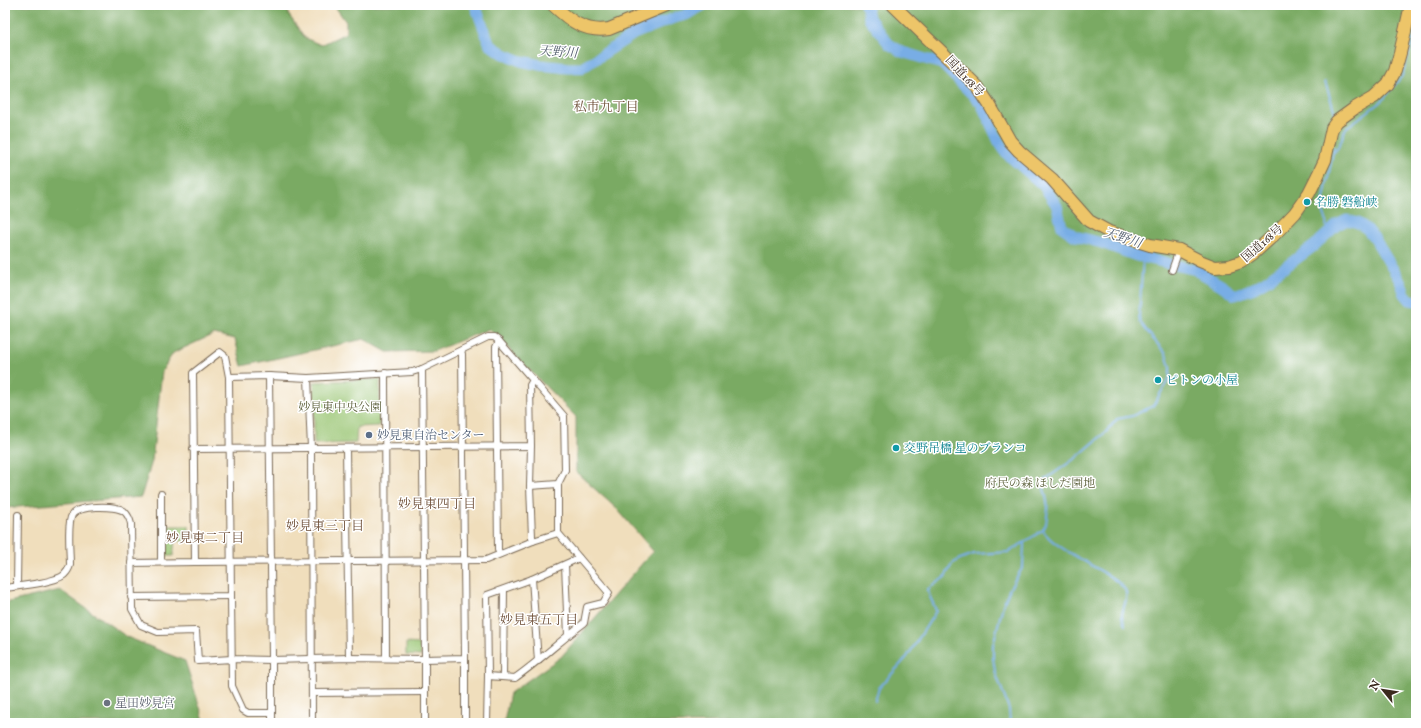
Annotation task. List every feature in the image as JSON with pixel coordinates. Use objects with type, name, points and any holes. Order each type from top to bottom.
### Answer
[{"type":"highway","points":[[553,5],[571,21],[580,26],[595,30],[602,30],[609,29],[667,5]]},
{"type":"highway","name":"国道168号","points":[[893,5],[977,86],[1010,141],[1019,151],[1052,179],[1089,221],[1122,237],[1178,252],[1215,267],[1229,266],[1242,262],[1274,235],[1295,213],[1309,193],[1325,160],[1332,128],[1337,121],[1374,97],[1388,84],[1395,71],[1411,5]]},
{"type":"street","points":[[1172,270],[1178,252]]},
{"type":"street","points":[[229,377],[269,376],[308,378],[412,372],[422,370],[488,337],[494,337],[533,380],[564,416],[565,470],[558,484],[558,533],[609,593],[603,603],[587,607],[584,623],[515,678],[488,676]]},
{"type":"street","points":[[499,341],[496,347],[498,550],[500,554]]},
{"type":"street","points":[[460,351],[462,354],[465,723]]},
{"type":"street","points":[[195,562],[193,373],[220,352],[225,356],[229,377],[232,686],[243,710],[248,713],[272,713]]},
{"type":"street","points":[[422,370],[425,723]]},
{"type":"street","points":[[385,373],[384,448],[386,658]]},
{"type":"street","points":[[269,376],[272,562],[272,723]]},
{"type":"street","points":[[308,378],[311,448],[310,562],[312,723]]},
{"type":"street","points":[[533,380],[530,385],[530,486],[533,541]]},
{"type":"street","points":[[193,449],[531,446]]},
{"type":"street","points":[[346,448],[349,658]]},
{"type":"street","points":[[530,486],[558,484]]},
{"type":"street","points":[[161,494],[161,562]]},
{"type":"street","points":[[5,588],[53,580],[63,576],[68,571],[70,564],[70,523],[72,515],[77,510],[85,507],[116,507],[123,510],[129,516],[131,524],[132,609],[141,625],[158,632],[196,631],[198,661],[232,659],[312,660],[349,658],[465,658]]},
{"type":"street","points":[[17,586],[18,515]]},
{"type":"street","points":[[131,563],[486,560],[533,541],[558,533]]},
{"type":"street","points":[[487,723],[487,595],[532,580],[579,558]]},
{"type":"street","points":[[565,565],[568,635]]},
{"type":"street","points":[[532,580],[538,661]]},
{"type":"street","points":[[503,677],[504,590]]},
{"type":"street","points":[[131,597],[231,596]]},
{"type":"street","points":[[312,693],[425,692]]},
{"type":"green space","name":"府民の森 ほしだ園地","points":[[5,5],[290,5],[288,14],[305,38],[321,45],[346,33],[346,22],[334,5],[1416,5],[1416,723],[505,723],[510,693],[561,657],[653,551],[618,510],[576,472],[576,417],[489,329],[434,351],[387,352],[364,339],[242,366],[235,339],[214,334],[173,353],[162,371],[152,461],[141,497],[5,508]]},
{"type":"green space","name":"妙見東中央公園","points":[[380,379],[379,426],[357,427],[356,443],[314,444],[314,382]]},
{"type":"green space","points":[[167,526],[189,526],[189,541],[175,541],[173,556],[165,556]]},
{"type":"green space","points":[[60,590],[127,637],[185,661],[205,723],[5,723],[5,603]]},
{"type":"green space","points":[[406,643],[420,644],[421,656],[406,655]]},
{"type":"waterway","name":"天野川","points":[[475,5],[490,45],[504,54],[521,61],[568,68],[582,68],[634,34],[674,18],[686,15],[704,5]]},
{"type":"waterway","name":"天野川","points":[[865,5],[867,7],[869,18],[889,44],[902,52],[942,64],[981,103],[999,142],[1007,154],[1043,185],[1057,206],[1062,227],[1075,236],[1102,243],[1137,256],[1196,270],[1235,295],[1254,288],[1266,281],[1314,246],[1337,225],[1347,220],[1358,223],[1367,229],[1375,239],[1400,281],[1405,294],[1410,300],[1416,301]]},
{"type":"waterway","points":[[1334,152],[1337,150],[1346,128],[1383,100],[1402,76],[1416,30]]},
{"type":"waterway","points":[[1325,82],[1336,116]]},
{"type":"waterway","points":[[1327,234],[1326,219],[1322,209],[1334,147]]},
{"type":"waterway","points":[[875,701],[879,688],[907,657],[936,611],[928,589],[945,577],[952,564],[960,559],[974,554],[1009,552],[1043,530],[1046,524],[1048,508],[1043,485],[1046,479],[1077,457],[1106,432],[1117,419],[1132,416],[1153,406],[1170,377],[1170,367],[1166,354],[1140,322],[1139,317],[1143,258]]},
{"type":"waterway","points":[[1043,530],[1049,538],[1059,546],[1100,570],[1121,585],[1126,592],[1126,601],[1122,616],[1125,625]]},
{"type":"waterway","points":[[1010,723],[1009,709],[995,671],[993,645],[1003,605],[1010,588],[1023,567],[1024,543]]},
{"type":"place","name":"名勝 磐船峡","points":[[1307,202]]},
{"type":"place","name":"ピトンの小屋","points":[[1158,380]]},
{"type":"place","name":"妙見東自治センター","points":[[369,435]]},
{"type":"place","name":"交野吊橋 星のブランコ","points":[[896,448]]},
{"type":"place","name":"星田妙見宮","points":[[107,703]]},
{"type":"district","name":"私市九丁目","points":[[606,106]]},
{"type":"district","name":"妙見東四丁目","points":[[437,503]]},
{"type":"district","name":"妙見東三丁目","points":[[325,525]]},
{"type":"district","name":"妙見東二丁目","points":[[205,537]]},
{"type":"district","name":"妙見東五丁目","points":[[539,619]]}]
